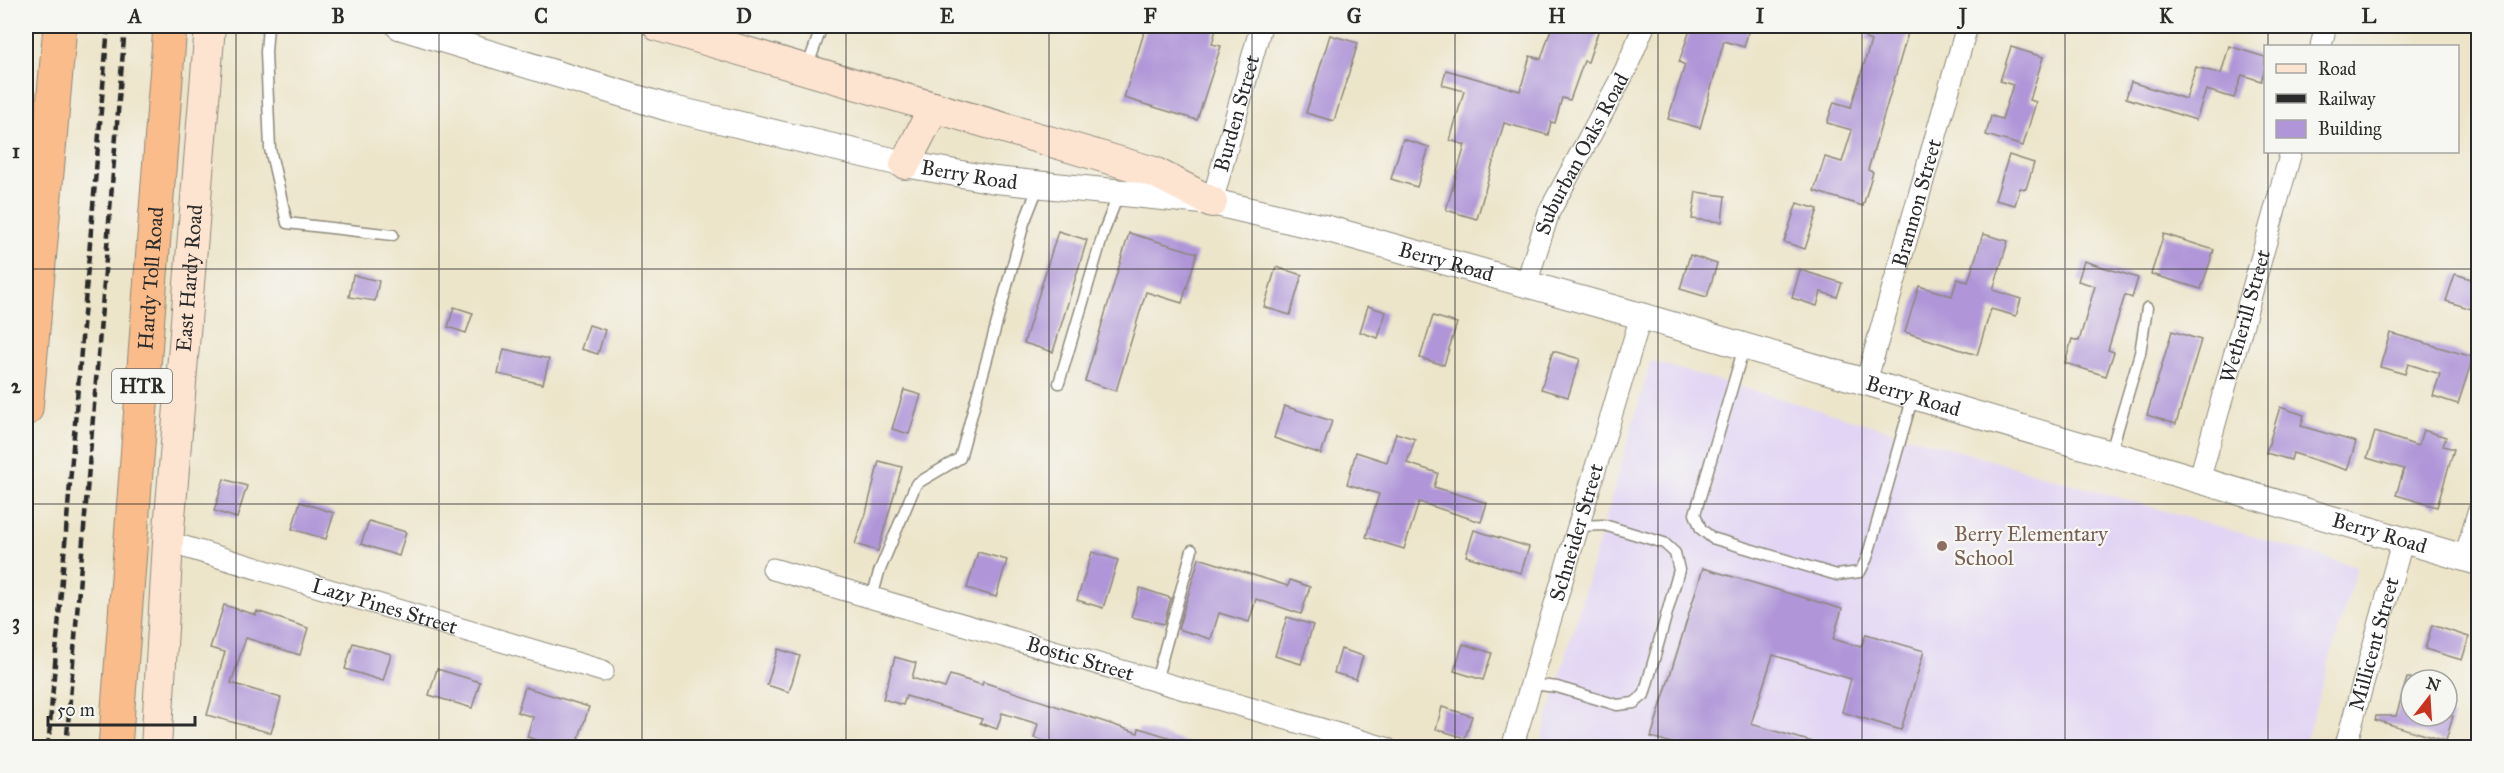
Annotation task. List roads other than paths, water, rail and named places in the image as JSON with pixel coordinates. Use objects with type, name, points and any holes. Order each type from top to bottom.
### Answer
[{"type":"highway","points":[[26,409],[60,26]]},
{"type":"highway","name":"Hardy Toll Road","points":[[114,747],[170,26]]},
{"type":"main road","name":"East Hardy Road","points":[[156,747],[168,542],[210,26]]},
{"type":"main road","points":[[658,26],[1154,172],[1212,202]]},
{"type":"main road","points":[[905,164],[934,107]]},
{"type":"street","name":"Berry Road","points":[[399,26],[669,108],[905,164],[995,180],[1212,202],[1332,230],[1641,316],[2472,560]]},
{"type":"street","name":"Burden Street","points":[[1212,202],[1262,26]]},
{"type":"street","name":"Suburban Oaks Road","points":[[1526,284],[1549,212],[1625,70],[1644,26]]},
{"type":"street","name":"Brannon Street","points":[[1866,382],[1967,26]]},
{"type":"street","name":"Wetherill Street","points":[[2199,481],[2291,153]]},
{"type":"street","name":"Schneider Street","points":[[1513,744],[1641,316]]},
{"type":"street","points":[[2472,560],[2478,512]]},
{"type":"street","name":"Millicent Street","points":[[2345,747],[2403,539]]},
{"type":"street","name":"Lazy Pines Street","points":[[168,542],[603,671]]},
{"type":"street","name":"Bostic Street","points":[[773,569],[1386,747]]},
{"type":"lane","points":[[268,26],[266,52],[270,149],[287,223],[393,235]]},
{"type":"lane","points":[[807,68],[822,26]]},
{"type":"lane","points":[[872,598],[879,572],[916,484],[960,458],[1024,223],[1039,185]]},
{"type":"lane","points":[[1059,383],[1104,231],[1120,193]]},
{"type":"lane","points":[[2110,455],[2140,354],[2147,308]]},
{"type":"lane","points":[[1744,346],[1695,514],[1701,529],[1712,538],[1837,575],[1860,572],[1867,558],[1913,396]]},
{"type":"lane","points":[[1531,684],[1557,687],[1617,705],[1634,703],[1644,695],[1679,570],[1674,553],[1664,543],[1604,525],[1578,526]]},
{"type":"lane","points":[[1156,681],[1192,550]]},
{"type":"lane","points":[[1513,744],[1537,747]]},
{"type":"railway","points":[[48,748],[108,26]]},
{"type":"railway","points":[[66,748],[125,26]]},
{"type":"place","name":"Berry Elementary School","points":[[1942,546]]}]
